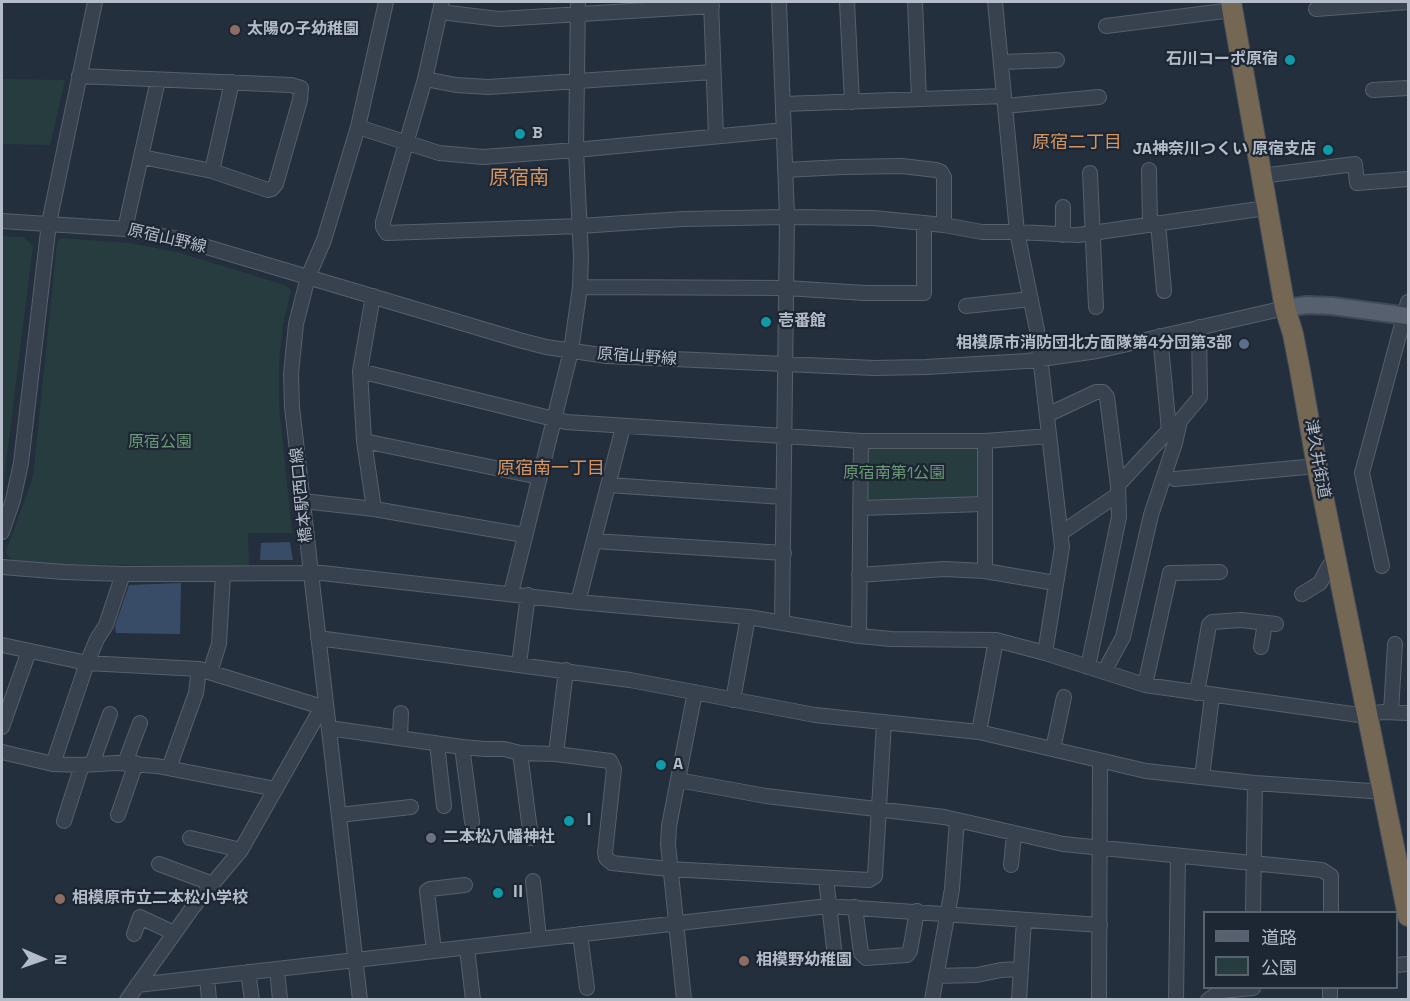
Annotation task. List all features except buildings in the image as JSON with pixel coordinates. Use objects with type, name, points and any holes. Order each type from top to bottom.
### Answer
[{"type":"highway","name":"津久井街道","points":[[1231,6],[1284,308],[1298,360],[1317,466],[1385,792],[1404,863],[1408,916]]},
{"type":"main road","points":[[1284,308],[1307,305],[1407,311]]},
{"type":"street","points":[[2,532],[13,500],[21,463],[49,223],[95,2]]},
{"type":"street","name":"橋本駅西口線","points":[[360,999],[329,728],[324,706],[292,407],[291,374],[296,324],[308,277],[327,229],[358,127],[386,2]]},
{"type":"street","points":[[779,2],[787,217],[782,623]]},
{"type":"street","points":[[847,2],[852,102]]},
{"type":"street","points":[[915,2],[919,99]]},
{"type":"street","points":[[995,2],[1017,231],[1040,359],[1061,533],[1062,547],[1045,653]]},
{"type":"street","points":[[1316,9],[1408,2]]},
{"type":"street","points":[[716,136],[711,4],[578,8],[499,19],[441,7],[425,79],[382,222],[384,230],[387,232],[580,226],[683,219],[787,217],[873,218],[944,225],[982,232],[1017,231],[1063,235],[1093,233],[1266,208]]},
{"type":"street","points":[[1106,26],[1231,6]]},
{"type":"street","points":[[511,593],[571,351],[580,287],[576,150],[578,8]]},
{"type":"street","points":[[1000,62],[1057,60]]},
{"type":"street","points":[[425,79],[471,87],[713,72]]},
{"type":"street","points":[[80,76],[297,86],[301,90],[274,188],[268,190],[212,171],[142,158]]},
{"type":"street","points":[[125,229],[158,80]]},
{"type":"street","points":[[212,171],[231,82]]},
{"type":"street","points":[[1373,90],[1408,88]]},
{"type":"street","points":[[783,104],[919,99],[1004,101],[1099,98]]},
{"type":"street","points":[[358,127],[439,153],[483,157],[784,130]]},
{"type":"street","points":[[1261,176],[1355,164],[1357,183],[1408,179]]},
{"type":"street","points":[[785,170],[892,166],[936,170],[944,177],[944,225]]},
{"type":"street","points":[[1149,170],[1164,291]]},
{"type":"street","points":[[1090,173],[1096,307]]},
{"type":"street","points":[[1063,207],[1063,235]]},
{"type":"street","name":"原宿山野線","points":[[2,221],[125,229],[180,239],[257,264],[519,340],[607,356],[874,368],[1040,359],[1097,351],[1284,308]]},
{"type":"street","points":[[580,287],[786,288],[924,293],[924,223]]},
{"type":"street","points":[[373,296],[360,371],[364,441],[374,509]]},
{"type":"street","points":[[966,306],[1031,299]]},
{"type":"street","points":[[1382,566],[1362,473],[1407,311]]},
{"type":"street","points":[[1061,533],[1118,490],[1169,429],[1180,421],[1200,397],[1199,327]]},
{"type":"street","points":[[1160,336],[1169,429]]},
{"type":"street","points":[[360,371],[555,420],[623,427],[861,441],[985,441],[1049,436]]},
{"type":"street","points":[[1047,415],[1096,392],[1105,393],[1118,490],[1119,517],[1088,667]]},
{"type":"street","points":[[1104,672],[1123,637],[1151,515],[1180,421]]},
{"type":"street","points":[[578,602],[623,427]]},
{"type":"street","points":[[364,441],[539,477]]},
{"type":"street","points":[[859,636],[861,441]]},
{"type":"street","points":[[985,441],[985,571]]},
{"type":"street","points":[[1175,479],[1317,466]]},
{"type":"street","points":[[609,485],[783,497]]},
{"type":"street","points":[[303,501],[374,509],[524,535]]},
{"type":"street","points":[[860,508],[984,504]]},
{"type":"street","points":[[594,541],[784,553]]},
{"type":"street","points":[[1145,685],[1171,566],[1220,572]]},
{"type":"street","points":[[1302,594],[1320,583],[1329,566]]},
{"type":"street","points":[[2,567],[123,574],[223,575],[310,572],[578,602],[748,617],[859,636],[996,640],[1145,685],[1359,715],[1408,713]]},
{"type":"street","points":[[860,575],[944,569],[985,571],[1055,583]]},
{"type":"street","points":[[52,764],[87,663],[106,625],[123,574]]},
{"type":"street","points":[[170,768],[204,670],[219,644],[223,575]]},
{"type":"street","points":[[519,664],[528,595]]},
{"type":"street","points":[[733,699],[748,617]]},
{"type":"street","points":[[1197,693],[1209,625],[1212,622],[1241,620],[1270,624],[1261,647]]},
{"type":"street","points":[[318,638],[566,670],[815,715],[979,732],[1146,771],[1255,783],[1385,792]]},
{"type":"street","points":[[979,732],[996,640]]},
{"type":"street","points":[[2,645],[87,663],[204,670],[324,706],[241,850],[174,933],[127,999]]},
{"type":"street","points":[[1391,712],[1395,645]]},
{"type":"street","points":[[2,727],[29,651]]},
{"type":"street","points":[[556,754],[566,670]]},
{"type":"street","points":[[684,999],[669,869],[669,826],[695,692]]},
{"type":"street","points":[[1203,777],[1212,696]]},
{"type":"street","points":[[1053,749],[1064,697]]},
{"type":"street","points":[[400,738],[401,713]]},
{"type":"street","points":[[64,821],[110,714]]},
{"type":"street","points":[[329,728],[462,747],[606,759],[613,764],[604,853],[609,861],[669,869],[869,880],[875,876],[884,722]]},
{"type":"street","points":[[118,814],[140,723]]},
{"type":"street","points":[[437,744],[444,806]]},
{"type":"street","points":[[462,747],[472,822]]},
{"type":"street","points":[[2,752],[52,764],[130,763],[170,768],[276,789]]},
{"type":"street","points":[[520,753],[531,838]]},
{"type":"street","points":[[1099,999],[1100,761]]},
{"type":"street","points":[[678,780],[766,796],[878,808],[957,820],[1047,842],[1328,872],[1330,911]]},
{"type":"street","points":[[1253,911],[1255,783]]},
{"type":"street","points":[[339,815],[411,807]]},
{"type":"street","points":[[932,999],[954,877],[957,820]]},
{"type":"street","points":[[1011,866],[1014,834]]},
{"type":"street","points":[[190,838],[241,850]]},
{"type":"street","points":[[1176,999],[1178,856]]},
{"type":"street","points":[[159,864],[213,884]]},
{"type":"street","points":[[826,878],[835,957]]},
{"type":"street","points":[[533,881],[539,939]]},
{"type":"street","points":[[434,951],[428,891],[465,885]]},
{"type":"street","points":[[137,986],[828,906],[1100,925]]},
{"type":"street","points":[[855,907],[861,953],[866,958],[907,955],[910,951],[917,911]]},
{"type":"street","points":[[134,934],[142,911],[174,933]]},
{"type":"street","points":[[1019,999],[1024,920]]},
{"type":"street","points":[[580,934],[587,988]]},
{"type":"street","points":[[467,948],[473,999]]},
{"type":"street","points":[[277,969],[279,999]]},
{"type":"street","points":[[936,976],[977,975],[1020,969]]},
{"type":"street","points":[[249,972],[252,999]]},
{"type":"street","points":[[207,977],[209,999]]},
{"type":"street","points":[[1208,999],[1221,991],[1242,989]]},
{"type":"green space","points":[[2,79],[65,80],[50,145],[2,144]]},
{"type":"green space","points":[[2,236],[23,237],[33,245],[3,488]]},
{"type":"green space","name":"原宿公園","points":[[61,238],[129,243],[177,252],[285,285],[291,290],[283,324],[279,362],[279,405],[292,533],[248,533],[249,567],[59,564],[13,560],[8,556],[6,551],[33,477],[57,242]]},
{"type":"green space","name":"原宿南第1公園","points":[[861,441],[985,441],[984,504],[860,508]]},
{"type":"water","points":[[290,542],[293,560],[260,560],[261,543]]},
{"type":"water","points":[[181,583],[180,634],[116,633],[115,626],[129,585]]},
{"type":"place","name":"太陽の子幼稚園","points":[[235,30]]},
{"type":"place","name":"石川コーポ原宿","points":[[1290,60]]},
{"type":"place","name":"B","points":[[520,134]]},
{"type":"place","name":"JA神奈川つくい 原宿支店","points":[[1328,150]]},
{"type":"place","name":"壱番館","points":[[766,322]]},
{"type":"place","name":"相模原市消防団北方面隊第4分団第3部","points":[[1244,344]]},
{"type":"place","name":"A","points":[[661,765]]},
{"type":"place","name":"Ⅰ","points":[[569,821]]},
{"type":"place","name":"二本松八幡神社","points":[[431,838]]},
{"type":"place","name":"Ⅱ","points":[[498,893]]},
{"type":"place","name":"相模原市立二本松小学校","points":[[60,899]]},
{"type":"place","name":"相模野幼稚園","points":[[744,961]]},
{"type":"district","name":"原宿二丁目","points":[[1077,143]]},
{"type":"district","name":"原宿南","points":[[519,179]]},
{"type":"district","name":"原宿南一丁目","points":[[551,469]]}]
